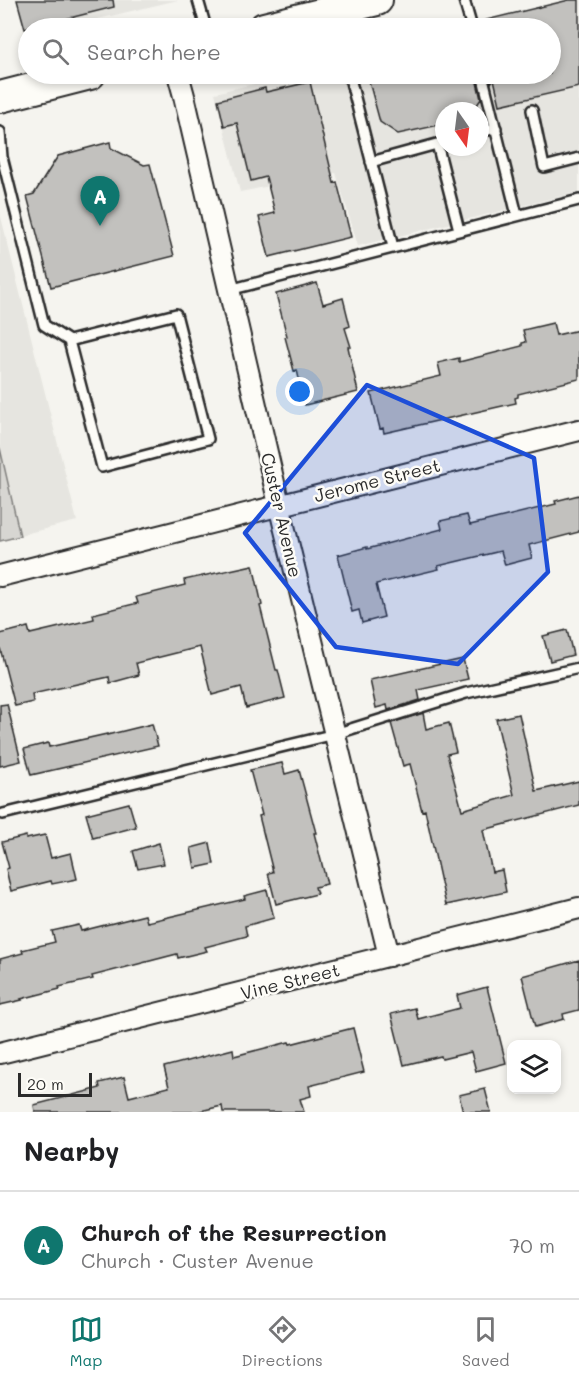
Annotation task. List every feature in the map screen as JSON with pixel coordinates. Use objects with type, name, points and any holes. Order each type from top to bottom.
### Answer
[{"type":"main road","points":[[302,18],[377,0]]},
{"type":"main road","points":[[0,97],[51,84]]},
{"type":"street","name":"Custer Avenue","points":[[181,84],[279,505],[389,956]]},
{"type":"street","name":"Jerome Street","points":[[0,576],[579,430]]},
{"type":"street","name":"Vine Street","points":[[0,1053],[579,908]]},
{"type":"lane","points":[[198,0],[203,18]]},
{"type":"lane","points":[[464,0],[468,18]]},
{"type":"lane","points":[[352,84],[393,247]]},
{"type":"lane","points":[[485,84],[517,215]]},
{"type":"lane","points":[[532,110],[544,167],[579,158]]},
{"type":"lane","points":[[489,130],[496,128]]},
{"type":"lane","points":[[0,132],[2,157],[44,325],[69,341],[102,467],[208,440],[176,314],[69,341]]},
{"type":"lane","points":[[371,162],[435,145]]},
{"type":"lane","points":[[444,156],[459,230]]},
{"type":"lane","points":[[229,290],[579,200]]},
{"type":"lane","points":[[3,814],[335,734],[466,693],[579,668]]},
{"type":"highlighted area","points":[[367,385],[534,458],[548,572],[458,664],[336,647],[245,533]]},
{"type":"shaded area","points":[[17,0],[178,0],[102,18],[22,18]]},
{"type":"shaded area","points":[[579,6],[579,192],[358,246],[336,173],[240,192],[215,93],[253,84],[561,84],[561,18],[527,18]]},
{"type":"shaded area","points":[[0,213],[77,521],[0,540]]},
{"type":"shaded area","points":[[0,448],[20,536],[0,541]]},
{"type":"building","points":[[17,0],[113,0],[114,7],[70,18],[22,18]]},
{"type":"building","points":[[569,0],[579,0],[579,87],[500,105],[495,84],[561,84],[561,18],[494,18]]},
{"type":"building","points":[[310,84],[334,183],[337,182],[351,237],[269,257],[259,217],[275,213],[266,177],[251,181],[237,123],[224,126],[218,100],[265,88],[266,92]]},
{"type":"building","points":[[370,84],[477,84],[481,99],[479,102],[435,102],[435,126],[398,134],[380,122]]},
{"type":"building","points":[[110,142],[111,148],[144,165],[150,164],[174,256],[51,287],[27,196],[34,194],[58,156]]},
{"type":"building","points":[[317,283],[323,304],[343,298],[350,326],[345,328],[351,347],[348,347],[358,392],[305,405],[297,370],[294,371],[285,337],[287,336],[276,294]]},
{"type":"building","points":[[553,323],[556,335],[579,330],[579,379],[518,394],[515,398],[516,403],[384,433],[383,428],[380,429],[371,393],[441,376],[438,363],[459,358],[459,362],[522,346],[522,343],[526,342],[523,330]]},
{"type":"building","points":[[579,495],[579,532],[529,545],[532,558],[505,565],[501,551],[376,584],[384,617],[362,623],[359,610],[352,612],[338,555],[442,529],[440,521],[467,515],[470,525],[556,504],[555,501]]},
{"type":"building","points":[[253,565],[262,605],[260,606],[285,698],[246,708],[241,687],[212,695],[200,647],[136,663],[139,675],[110,683],[109,677],[32,694],[33,702],[15,706],[0,648],[0,634],[28,627],[30,634],[94,619],[93,614],[138,603],[136,597],[185,585],[184,580]]},
{"type":"building","points":[[567,630],[573,655],[550,661],[543,636]]},
{"type":"building","points":[[463,659],[468,679],[418,690],[420,700],[388,710],[387,705],[376,708],[370,680]]},
{"type":"building","points":[[7,704],[21,761],[0,766],[0,705]]},
{"type":"building","points":[[423,713],[426,729],[449,723],[456,752],[447,754],[462,810],[514,795],[496,719],[519,714],[536,791],[579,781],[579,805],[483,830],[492,872],[502,870],[506,892],[446,905],[425,810],[422,811],[410,764],[403,766],[391,723]]},
{"type":"building","points":[[152,724],[158,746],[31,775],[24,749],[48,743],[49,747]]},
{"type":"building","points":[[282,763],[285,774],[299,770],[327,884],[315,887],[317,894],[276,904],[268,873],[273,872],[259,816],[262,815],[250,770]]},
{"type":"building","points":[[129,803],[136,827],[93,838],[86,814]]},
{"type":"building","points":[[45,835],[51,858],[71,853],[77,879],[52,884],[51,881],[11,891],[6,869],[9,868],[2,842],[26,836],[26,839]]},
{"type":"building","points":[[159,843],[164,864],[138,869],[133,851]]},
{"type":"building","points":[[210,843],[214,864],[195,868],[191,848]]},
{"type":"building","points":[[267,890],[274,918],[245,926],[247,936],[205,947],[207,951],[178,958],[177,954],[92,976],[93,979],[0,1005],[0,959],[23,953],[22,950],[55,942],[52,931],[79,925],[81,931],[145,915],[147,922],[245,899],[244,896]]},
{"type":"building","points":[[579,960],[579,1010],[563,1014],[564,1019],[535,1027],[522,976]]},
{"type":"building","points":[[487,987],[506,1063],[476,1071],[471,1052],[404,1065],[391,1014],[415,1008],[418,1019],[460,1008],[457,995]]},
{"type":"building","points":[[353,1028],[364,1072],[309,1086],[311,1096],[300,1099],[304,1112],[223,1112],[222,1106],[196,1112],[35,1112],[34,1105],[100,1088],[99,1083],[124,1077],[129,1097],[169,1087],[164,1067],[233,1049],[234,1056]]},
{"type":"building","points":[[485,1089],[491,1112],[463,1112],[459,1095]]},
{"type":"place","name":"Church of the Resurrection","points":[[100,226]]}]
